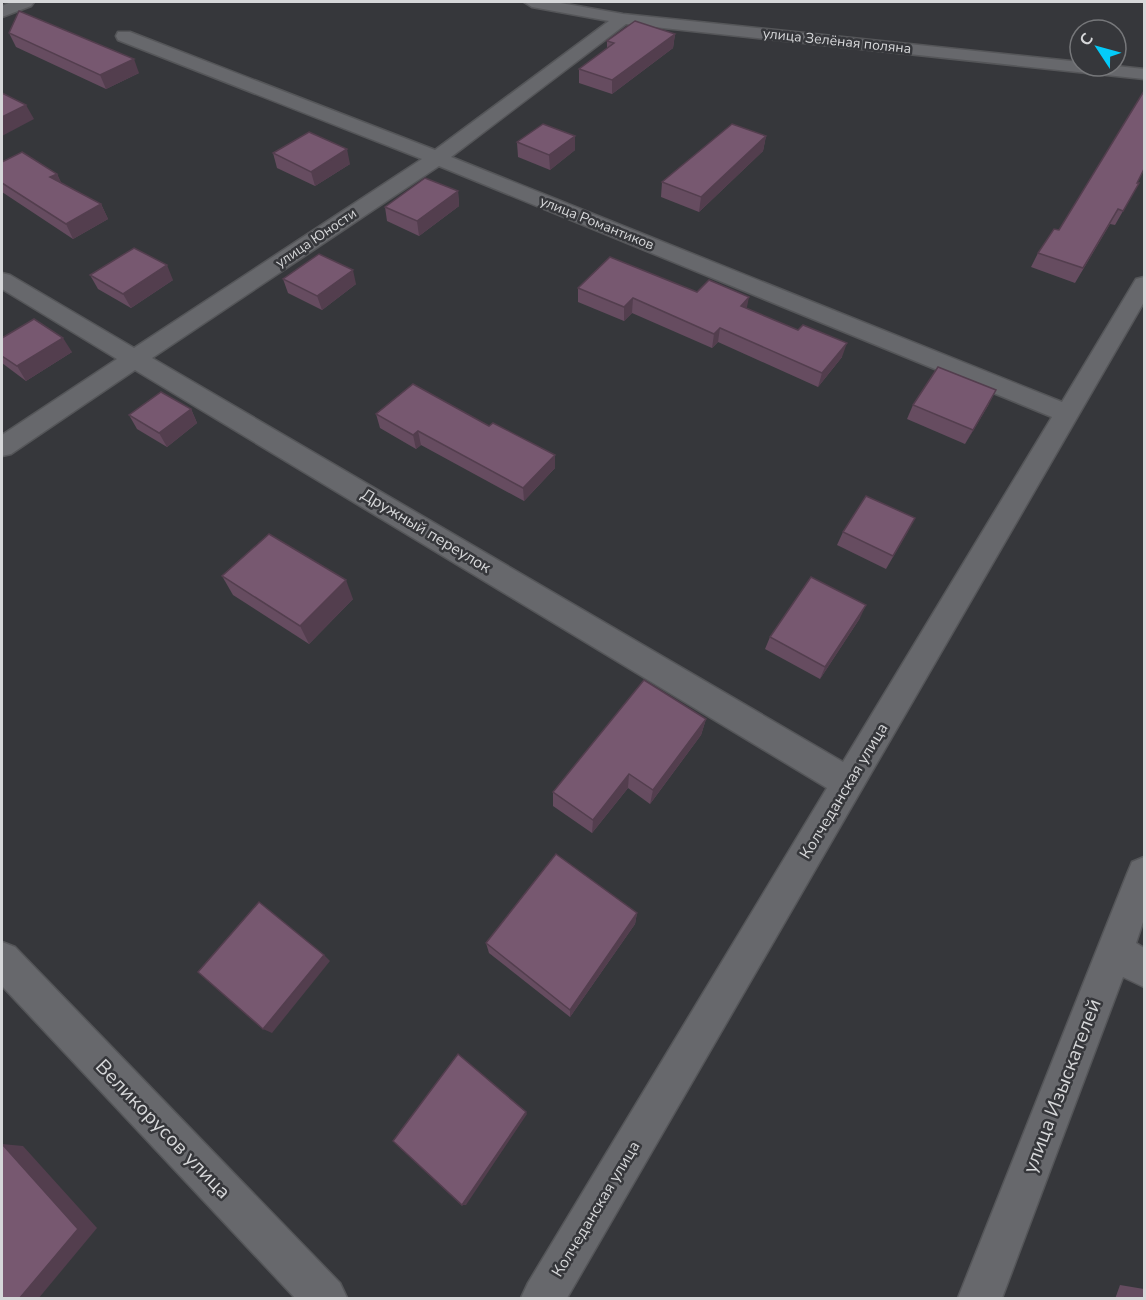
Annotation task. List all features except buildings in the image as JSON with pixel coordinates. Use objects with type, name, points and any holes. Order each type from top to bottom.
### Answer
[{"type":"main road","points":[[2,12],[25,2]]},
{"type":"street","name":"улица Зелёная поляна","points":[[532,2],[623,19],[1144,74]]},
{"type":"street","name":"улица Юности","points":[[2,447],[437,158],[623,19]]},
{"type":"street","name":"улица Романтиков","points":[[124,36],[437,158],[1068,414]]},
{"type":"street","name":"Дружный переулок","points":[[2,280],[849,783]]},
{"type":"street","name":"Колчеданская улица","points":[[543,1299],[1144,284]]},
{"type":"street","name":"улица Изыскателей","points":[[980,1299],[1130,960],[1144,874]]},
{"type":"street","name":"Великорусов улица","points":[[2,960],[325,1299]]}]
